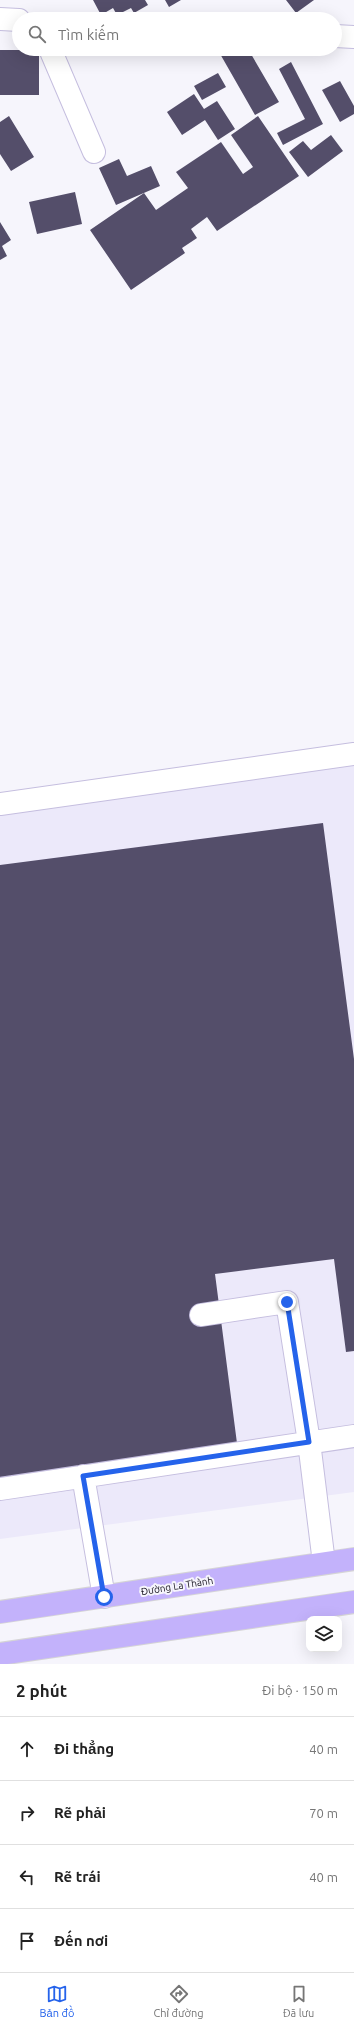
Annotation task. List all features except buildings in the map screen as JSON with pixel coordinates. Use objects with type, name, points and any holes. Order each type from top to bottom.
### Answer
[{"type":"highway","name":"Đường La Thành","points":[[0,1612],[354,1559]]},
{"type":"highway","points":[[0,1654],[354,1602]]},
{"type":"street","points":[[0,19],[12,20]]},
{"type":"street","points":[[342,36],[354,37]]},
{"type":"street","points":[[53,56],[94,152]]},
{"type":"street","points":[[0,804],[354,754]]},
{"type":"street","points":[[201,1315],[287,1302],[309,1442],[324,1564]]},
{"type":"street","points":[[0,1489],[354,1436]]},
{"type":"street","points":[[83,1476],[104,1597]]},
{"type":"shaded area","points":[[354,760],[354,1492],[0,1539],[0,804]]},
{"type":"route","points":[[104,1597],[83,1476],[309,1442],[287,1302]]}]
